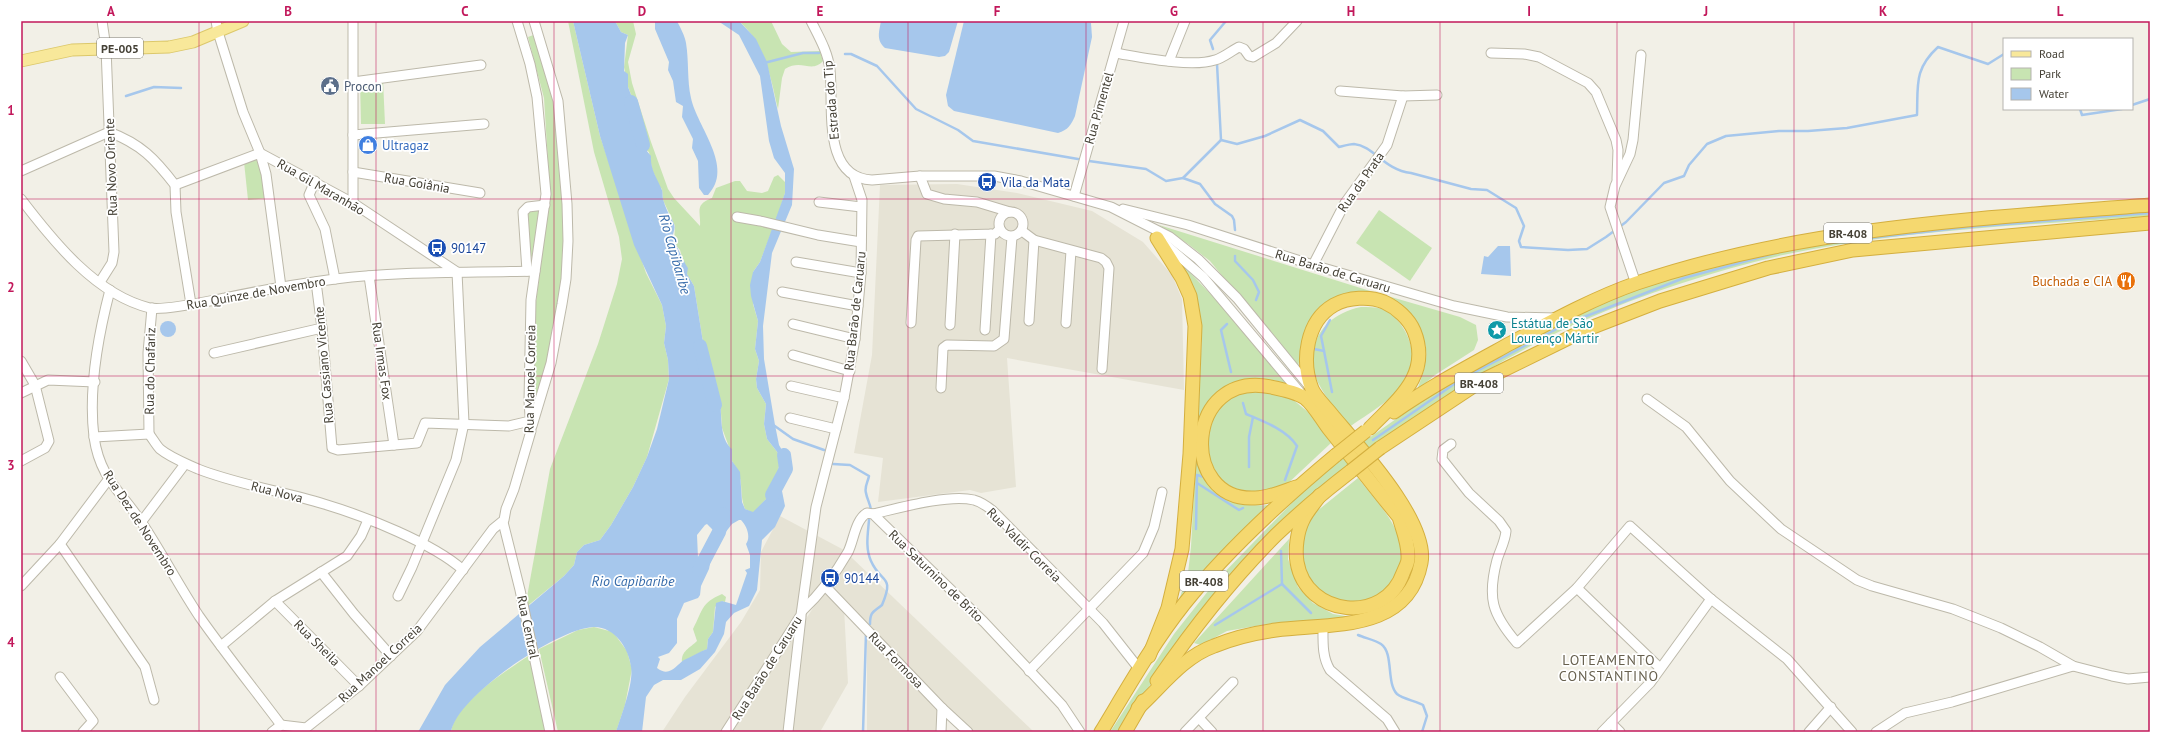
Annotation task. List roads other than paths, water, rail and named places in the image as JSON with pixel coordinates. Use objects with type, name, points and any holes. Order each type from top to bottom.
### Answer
[{"type":"highway","name":"BR-408","points":[[1102,732],[1149,656],[1184,605],[1223,560],[1296,488],[1368,430],[1442,380],[1559,318],[1636,284],[1711,261],[1789,243],[1858,231],[1960,220],[2150,205]]},
{"type":"highway","name":"BR-408","points":[[1125,732],[1138,708],[1204,618],[1252,561],[1276,536],[1320,495],[1380,448],[1482,381],[1585,330],[1660,301],[1768,268],[1853,250],[2150,223]]},
{"type":"highway","points":[[1149,656],[1168,608],[1182,548],[1189,461],[1195,326],[1190,296],[1182,278],[1157,238]]},
{"type":"highway","points":[[1320,495],[1303,521],[1298,534],[1296,552],[1298,568],[1305,584],[1319,598],[1335,607],[1365,607],[1380,601],[1392,593],[1401,580],[1408,560],[1406,539],[1399,517],[1309,394],[1307,345],[1316,322],[1334,305],[1357,298],[1384,302],[1396,309],[1406,318],[1413,328],[1417,340],[1417,373],[1405,393],[1368,430]]},
{"type":"highway","points":[[1138,708],[1193,656],[1211,646],[1238,637],[1275,630],[1323,626],[1366,620],[1383,614],[1407,595],[1417,578],[1422,562],[1422,550],[1412,519],[1379,472],[1309,394],[1262,385],[1246,386],[1227,393],[1217,402],[1202,428],[1200,446],[1204,461],[1211,477],[1226,491],[1239,496],[1255,498],[1296,488]]},
{"type":"main road","name":"PE-005","points":[[21,61],[72,50],[169,47],[193,42],[217,26],[243,21]]},
{"type":"street","name":"Rua Novo Oriente","points":[[100,282],[114,258],[106,48],[102,21]]},
{"type":"street","points":[[353,21],[353,203]]},
{"type":"street","name":"Rua Manoel Correia","points":[[281,725],[304,730],[359,686],[417,631],[493,529],[503,522],[531,431],[531,271],[545,204],[546,183],[537,97],[530,64],[517,21]]},
{"type":"street","points":[[531,431],[554,348],[566,279],[568,241],[567,204],[558,101],[534,21]]},
{"type":"street","name":"Estrada do Tip","points":[[811,21],[828,57],[837,154],[840,163],[854,176]]},
{"type":"street","name":"Rua Pimentel","points":[[1074,196],[1124,21]]},
{"type":"street","points":[[1169,61],[1185,21]]},
{"type":"street","points":[[1114,53],[1169,61],[1214,61],[1239,47],[1244,49],[1249,56],[1256,56],[1276,43],[1297,21]]},
{"type":"street","points":[[217,26],[243,112],[260,153],[271,201],[281,287]]},
{"type":"street","points":[[1491,52],[1524,54],[1539,57],[1588,83],[1596,92],[1616,140],[1618,150],[1617,182]]},
{"type":"street","points":[[1636,284],[1618,235],[1610,202],[1617,182],[1630,154],[1633,140],[1641,55]]},
{"type":"street","points":[[353,82],[481,66]]},
{"type":"street","points":[[1340,91],[1403,96],[1437,95]]},
{"type":"street","name":"Rua da Prata","points":[[1313,265],[1345,203],[1387,145],[1403,96]]},
{"type":"street","points":[[353,135],[484,124]]},
{"type":"street","points":[[21,171],[109,132],[129,140],[150,155],[176,185],[177,226],[191,304]]},
{"type":"street","points":[[176,185],[260,153]]},
{"type":"street","name":"Rua Gil Maranhão","points":[[260,153],[315,181],[353,203],[457,272]]},
{"type":"street","name":"Rua Goiânia","points":[[353,172],[480,193]]},
{"type":"street","name":"Rua Barão de Caruaru","points":[[854,176],[865,180],[888,180],[920,176],[994,176],[1111,207],[1188,225],[1313,265],[1454,306],[1507,317],[1559,318]]},
{"type":"street","name":"Rua Barão de Caruaru","points":[[726,732],[783,644],[801,613],[816,508],[844,398],[855,339],[861,273],[861,204],[854,176]]},
{"type":"street","points":[[920,176],[927,194],[944,199],[977,202],[1017,214],[1022,220],[1022,231]]},
{"type":"street","points":[[819,202],[861,204],[865,180]]},
{"type":"street","points":[[315,181],[309,195],[325,229],[335,279]]},
{"type":"street","name":"Rua Quinze de Novembro","points":[[21,199],[66,255],[110,290],[135,303],[152,308],[191,304],[281,287],[335,279],[457,272],[531,271]]},
{"type":"street","points":[[1096,202],[1157,238],[1203,277],[1309,394]]},
{"type":"street","points":[[531,271],[523,212],[528,207],[545,204]]},
{"type":"street","points":[[990,206],[1000,218],[1000,229],[1005,235],[1012,237],[1022,231]]},
{"type":"street","name":"Rua Barão de Caruaru","points":[[1111,207],[1170,237],[1198,258],[1237,298],[1309,394]]},
{"type":"street","points":[[1000,218],[1010,212]]},
{"type":"street","points":[[736,217],[760,220],[789,229],[861,242]]},
{"type":"street","points":[[911,323],[916,240],[918,236],[995,234],[1000,229]]},
{"type":"street","points":[[1022,231],[1034,240],[1101,258],[1106,262],[1109,268],[1102,369]]},
{"type":"street","points":[[950,325],[954,234]]},
{"type":"street","points":[[985,330],[990,234]]},
{"type":"street","points":[[940,388],[943,348],[947,345],[994,346],[1004,339],[1012,237]]},
{"type":"street","points":[[1029,321],[1034,240]]},
{"type":"street","points":[[1066,323],[1071,251]]},
{"type":"street","points":[[796,262],[861,273]]},
{"type":"street","points":[[398,596],[456,460],[464,423],[457,272]]},
{"type":"street","name":"Rua Irmas Fox","points":[[370,276],[394,445]]},
{"type":"street","name":"Rua Cassiano Vicente","points":[[316,282],[322,328],[332,448],[338,450],[394,445]]},
{"type":"street","name":"Rua Dez de Novembro","points":[[110,290],[98,345],[95,382],[94,437],[102,465],[108,480],[142,522],[199,615],[281,725]]},
{"type":"street","points":[[782,292],[858,306]]},
{"type":"street","name":"Rua do Chafariz","points":[[149,434],[148,353],[152,308]]},
{"type":"street","points":[[793,324],[855,339]]},
{"type":"street","points":[[214,353],[322,328]]},
{"type":"street","points":[[793,354],[850,371]]},
{"type":"street","points":[[21,361],[35,385],[48,436],[48,444],[45,448],[21,461]]},
{"type":"street","points":[[21,393],[35,385],[55,379],[95,382]]},
{"type":"street","points":[[791,386],[844,398]]},
{"type":"street","points":[[1647,399],[1686,427],[1730,481],[1781,529],[1857,580],[1967,615],[2040,647],[2073,666],[2128,679],[2150,677]]},
{"type":"street","points":[[790,418],[836,429]]},
{"type":"street","points":[[394,445],[419,442],[423,424],[464,423],[509,426],[530,421]]},
{"type":"street","points":[[94,437],[149,434]]},
{"type":"street","name":"Rua Nova","points":[[149,434],[159,448],[169,456],[185,464],[240,483],[324,504],[368,520],[421,544],[452,561],[463,570]]},
{"type":"street","points":[[1452,444],[1443,450],[1442,459],[1468,493],[1499,520],[1506,531],[1496,566],[1492,596],[1497,616],[1517,643],[1578,588],[1630,526],[1711,599],[1787,659],[1852,732]]},
{"type":"street","points":[[142,522],[185,464]]},
{"type":"street","points":[[21,586],[60,544],[108,480]]},
{"type":"street","points":[[1030,671],[1124,571],[1143,553],[1150,540],[1162,492]]},
{"type":"street","name":"Rua Valdir Correia","points":[[873,514],[924,503],[954,500],[973,500],[982,504],[993,511],[1115,636],[1140,670]]},
{"type":"street","points":[[788,732],[799,648],[801,613],[825,586],[848,551],[862,518],[867,514],[873,514]]},
{"type":"street","name":"Rua Saturnino de Brito","points":[[873,514],[984,622],[1062,706],[1080,732]]},
{"type":"street","points":[[221,646],[275,601],[347,556],[361,536],[368,520]]},
{"type":"street","name":"Rua Central","points":[[503,522],[520,590],[550,732]]},
{"type":"street","points":[[60,544],[146,666],[154,700]]},
{"type":"street","points":[[321,572],[354,614],[391,656]]},
{"type":"street","name":"Rua Formosa","points":[[825,586],[942,708],[968,732]]},
{"type":"street","points":[[1578,588],[1660,668]]},
{"type":"street","points":[[1602,732],[1650,683],[1711,599]]},
{"type":"street","name":"Rua Sheila","points":[[275,601],[359,686]]},
{"type":"street","points":[[1323,626],[1323,650],[1330,670],[1387,719],[1395,732]]},
{"type":"street","points":[[783,644],[799,648]]},
{"type":"street","points":[[1876,732],[1905,713],[1952,702],[2073,666]]},
{"type":"street","points":[[60,677],[93,721],[83,732]]},
{"type":"street","points":[[1185,732],[1233,682]]},
{"type":"street","points":[[941,732],[942,708]]},
{"type":"street","points":[[1809,732],[1831,708]]},
{"type":"street","points":[[1199,718],[1212,732]]},
{"type":"street","points":[[1611,723],[1620,732]]},
{"type":"street","points":[[272,732],[281,725]]},
{"type":"water","name":"Rio Capibaribe","points":[[573,21],[615,21],[621,32],[628,35],[625,43],[624,71],[628,74],[628,87],[639,115],[634,123],[645,134],[646,140],[644,141],[646,150],[651,156],[653,169],[662,190],[666,208],[674,224],[675,228],[673,238],[688,268],[687,274],[694,286],[706,361],[703,373],[708,389],[713,385],[719,397],[723,433],[728,445],[732,449],[732,461],[740,472],[742,502],[745,509],[753,512],[768,497],[775,483],[780,462],[778,453],[767,439],[764,424],[766,404],[757,388],[756,379],[759,361],[755,349],[758,321],[751,296],[750,285],[753,272],[760,262],[785,193],[785,173],[774,158],[769,141],[760,76],[739,35],[718,21],[740,22],[756,39],[767,62],[781,126],[794,169],[792,205],[772,253],[763,326],[764,359],[775,425],[779,445],[786,457],[786,470],[780,481],[785,506],[775,527],[762,540],[757,590],[749,606],[734,613],[726,622],[724,634],[715,652],[700,669],[681,680],[663,680],[654,685],[646,697],[642,732],[616,732],[631,682],[630,660],[624,646],[614,634],[608,630],[593,627],[556,639],[511,667],[489,683],[457,717],[451,732],[418,732],[445,685],[480,647],[564,576],[574,565],[577,552],[584,545],[600,540],[611,525],[633,487],[647,457],[657,429],[669,379],[668,360],[664,343],[666,326],[662,305],[634,245],[600,136]],"holes":[[[741,520],[748,532],[746,544],[750,555],[750,568],[745,570],[747,573],[736,605],[722,601],[716,603],[713,632],[708,639],[707,649],[684,660],[672,670],[666,672],[662,671],[657,668],[660,659],[658,657],[669,653],[677,643],[677,619],[684,603],[698,598],[700,595],[701,586],[709,569],[712,553],[710,555],[706,553],[702,559],[698,558],[697,535],[707,524],[716,533],[725,533],[732,524]]]},
{"type":"water","points":[[655,21],[677,21],[685,37],[691,98],[712,147],[718,172],[715,184],[708,195],[704,195],[699,188],[698,161],[692,148],[693,139],[682,117],[683,106],[676,102],[673,81],[668,70],[669,62],[655,29]]},
{"type":"water","points":[[881,21],[958,21],[949,52],[945,56],[939,57],[885,48],[879,39]]},
{"type":"water","points":[[964,21],[1091,23],[1092,37],[1075,116],[1069,127],[1058,133],[954,111],[948,106],[946,95]]},
{"type":"water","points":[[1498,246],[1510,246],[1511,276],[1481,274],[1484,256],[1488,257]]},
{"type":"water","points":[[165,321],[171,321],[176,326],[174,335],[171,337],[165,337],[160,332],[160,326]]},
{"type":"waterway","points":[[1213,49],[1210,40],[1226,21]]},
{"type":"waterway","points":[[1089,161],[1146,169],[1166,181],[1183,178],[1221,140],[1237,144],[1265,136],[1300,120],[1323,131],[1339,147],[1352,144],[1361,146],[1368,149],[1386,163],[1402,171],[1471,189],[1487,190],[1516,208],[1524,226],[1519,241],[1521,247],[1568,250],[1587,249],[1626,222],[1664,183],[1684,176],[1689,165],[1707,144],[1726,136],[1779,131],[1808,131],[1847,128],[1917,115],[1918,86],[1921,70],[1930,55],[1938,47],[1988,64],[2003,55]]},
{"type":"waterway","points":[[764,63],[803,53],[819,53]]},
{"type":"waterway","points":[[845,54],[851,54],[877,66],[916,109],[958,130],[973,141],[1078,159]]},
{"type":"waterway","points":[[1217,64],[1221,140]]},
{"type":"waterway","points":[[126,96],[154,87],[181,88]]},
{"type":"waterway","points":[[2133,105],[2150,99]]},
{"type":"waterway","name":"Rio Capibaribe","points":[[631,102],[643,145]]},
{"type":"waterway","points":[[2080,110],[2082,115],[2115,110]]},
{"type":"waterway","points":[[1183,178],[1200,184],[1215,204],[1232,216],[1235,230]]},
{"type":"waterway","points":[[1852,240],[1968,227],[2150,213]]},
{"type":"waterway","points":[[1373,440],[1460,380],[1566,324],[1684,278],[1780,252]]},
{"type":"waterway","points":[[1235,256],[1235,261],[1253,280],[1259,292],[1256,300]]},
{"type":"waterway","points":[[1324,351],[1321,336],[1330,320]]},
{"type":"waterway","points":[[1227,324],[1221,330],[1231,372]]},
{"type":"waterway","name":"Rio Capibaribe","points":[[700,346],[715,405]]},
{"type":"waterway","points":[[1314,349],[1324,351],[1332,392]]},
{"type":"waterway","points":[[1243,403],[1246,414],[1281,431],[1293,440],[1297,446],[1285,480]]},
{"type":"waterway","points":[[1249,467],[1249,437],[1253,417]]},
{"type":"waterway","points":[[772,424],[793,439],[824,450]]},
{"type":"waterway","points":[[772,495],[786,469],[784,455]]},
{"type":"waterway","points":[[833,464],[850,465],[869,476],[866,491],[871,510]]},
{"type":"waterway","points":[[1196,529],[1197,475],[1204,477]]},
{"type":"waterway","points":[[1197,483],[1239,510],[1243,508]]},
{"type":"waterway","name":"Rio Capibaribe","points":[[699,570],[719,532],[723,514]]},
{"type":"waterway","points":[[869,520],[867,540],[869,556],[875,568],[887,584],[886,595],[882,605],[872,614],[870,624]]},
{"type":"waterway","points":[[1281,551],[1282,584],[1311,613]]},
{"type":"waterway","points":[[1215,625],[1282,584]]},
{"type":"waterway","points":[[863,732],[866,633]]},
{"type":"waterway","points":[[1358,635],[1373,640],[1385,648],[1389,661],[1392,683],[1397,694],[1423,705],[1427,716],[1422,732]]},
{"type":"place","name":"Procon","points":[[330,86]]},
{"type":"place","name":"Ultragaz","points":[[368,145]]},
{"type":"place","name":"Vila da Mata","points":[[987,182]]},
{"type":"place","name":"90147","points":[[437,248]]},
{"type":"place","name":"Buchada e CIA","points":[[2126,281]]},
{"type":"place","name":"Estátua de São Lourenço Mártir","points":[[1497,330]]},
{"type":"place","name":"90144","points":[[830,578]]},
{"type":"district","name":"LOTEAMENTO CONSTANTINO","points":[[1609,668]]}]
